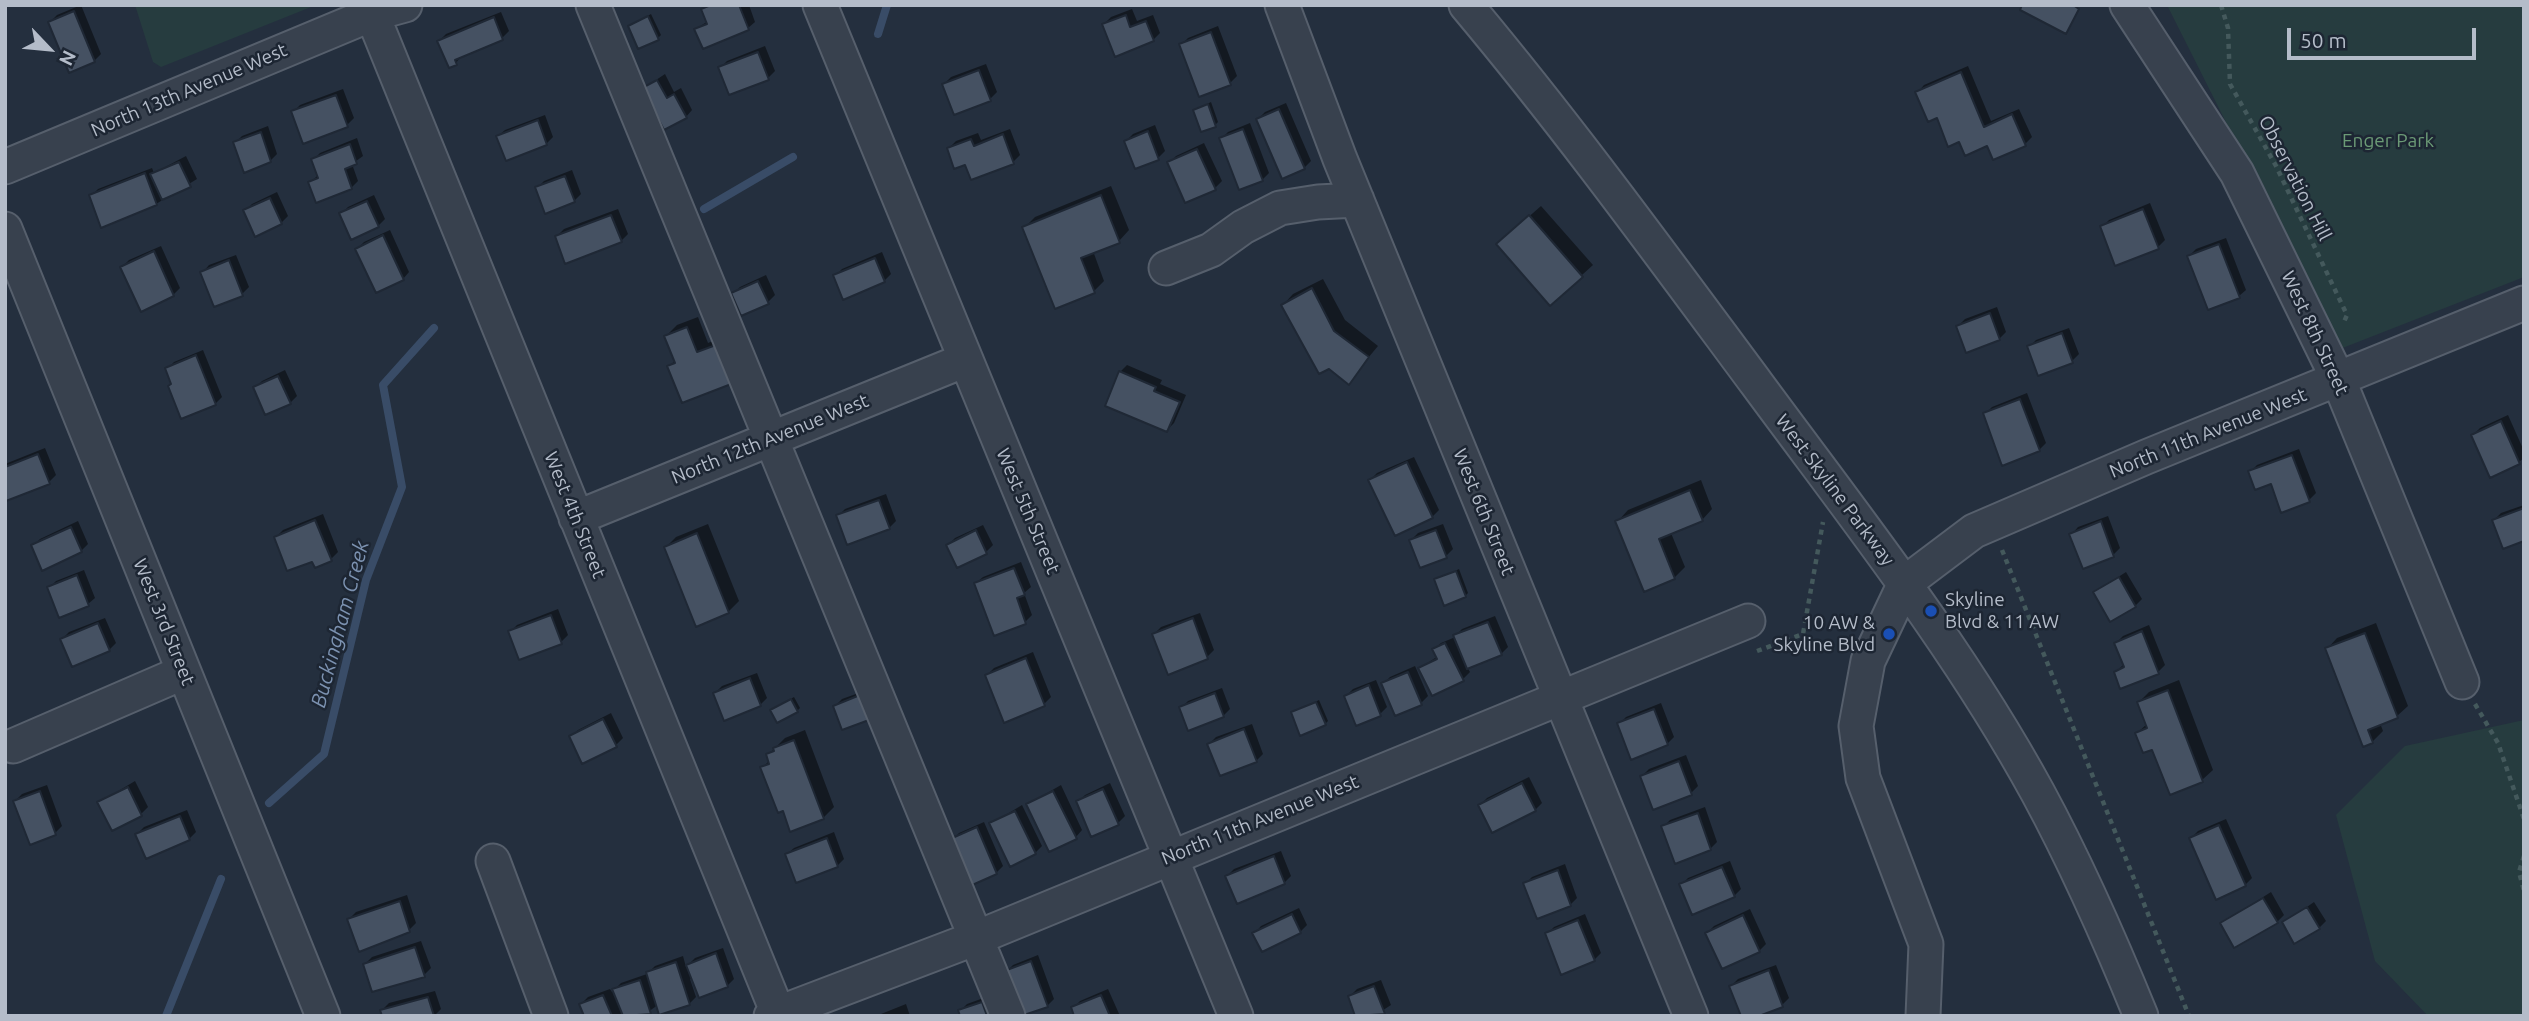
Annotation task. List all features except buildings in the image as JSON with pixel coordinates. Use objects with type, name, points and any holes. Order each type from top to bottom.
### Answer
[{"type":"street","name":"North 13th Avenue West","points":[[5,167],[372,14],[405,5]]},
{"type":"street","points":[[593,5],[1008,1016]]},
{"type":"street","name":"West 5th Street","points":[[820,5],[1237,1016]]},
{"type":"street","name":"West 6th Street","points":[[1282,5],[1357,201],[1691,1016]]},
{"type":"street","name":"West Skyline Parkway","points":[[1466,5],[1553,109],[1905,583],[2037,792],[2072,860],[2141,1016]]},
{"type":"street","name":"West 8th Street","points":[[2127,5],[2237,173],[2334,370],[2462,682]]},
{"type":"street","name":"West 4th Street","points":[[372,14],[776,1015]]},
{"type":"street","points":[[1166,268],[1211,250],[1243,227],[1280,208],[1318,202],[1357,201]]},
{"type":"street","name":"West 3rd Street","points":[[5,229],[323,1016]]},
{"type":"street","name":"North 11th Avenue West","points":[[1905,583],[1974,531],[2146,457],[2334,370],[2524,303]]},
{"type":"street","name":"North 12th Avenue West","points":[[576,518],[965,360]]},
{"type":"street","points":[[1905,583],[1868,661],[1856,726],[1863,778],[1926,944],[1923,1016]]},
{"type":"street","name":"North 11th Avenue West","points":[[776,1015],[976,938],[1560,699],[1752,636]]},
{"type":"street","points":[[13,746],[184,672]]},
{"type":"street","points":[[493,861],[551,1016]]},
{"type":"path","name":"Observation Hill","points":[[2221,5],[2228,28],[2230,84],[2276,166],[2347,315],[2334,370]]},
{"type":"path","points":[[1752,636],[1803,634],[1826,505],[1838,493]]},
{"type":"path","points":[[1991,524],[2189,1016]]},
{"type":"path","points":[[2462,682],[2498,743],[2524,819]]},
{"type":"path","points":[[2524,856],[2519,872],[2524,891]]},
{"type":"green space","points":[[135,5],[316,5],[161,67],[153,62]]},
{"type":"green space","name":"Enger Park","points":[[2167,5],[2524,5],[2524,277],[2340,349]]},
{"type":"green space","points":[[2524,720],[2524,1016],[2428,1016],[2375,961],[2336,815],[2405,746]]},
{"type":"waterway","name":"Buckingham Creek","points":[[878,34],[887,5]]},
{"type":"waterway","name":"Buckingham Creek","points":[[704,209],[793,157]]},
{"type":"waterway","name":"Buckingham Creek","points":[[269,803],[324,754],[366,580],[402,487],[383,385],[434,328]]},
{"type":"waterway","name":"Buckingham Creek","points":[[166,1016],[221,879]]},
{"type":"place","name":"Skyline Blvd & 11 AW","points":[[1931,611]]},
{"type":"place","name":"10 AW & Skyline Blvd","points":[[1889,634]]}]
